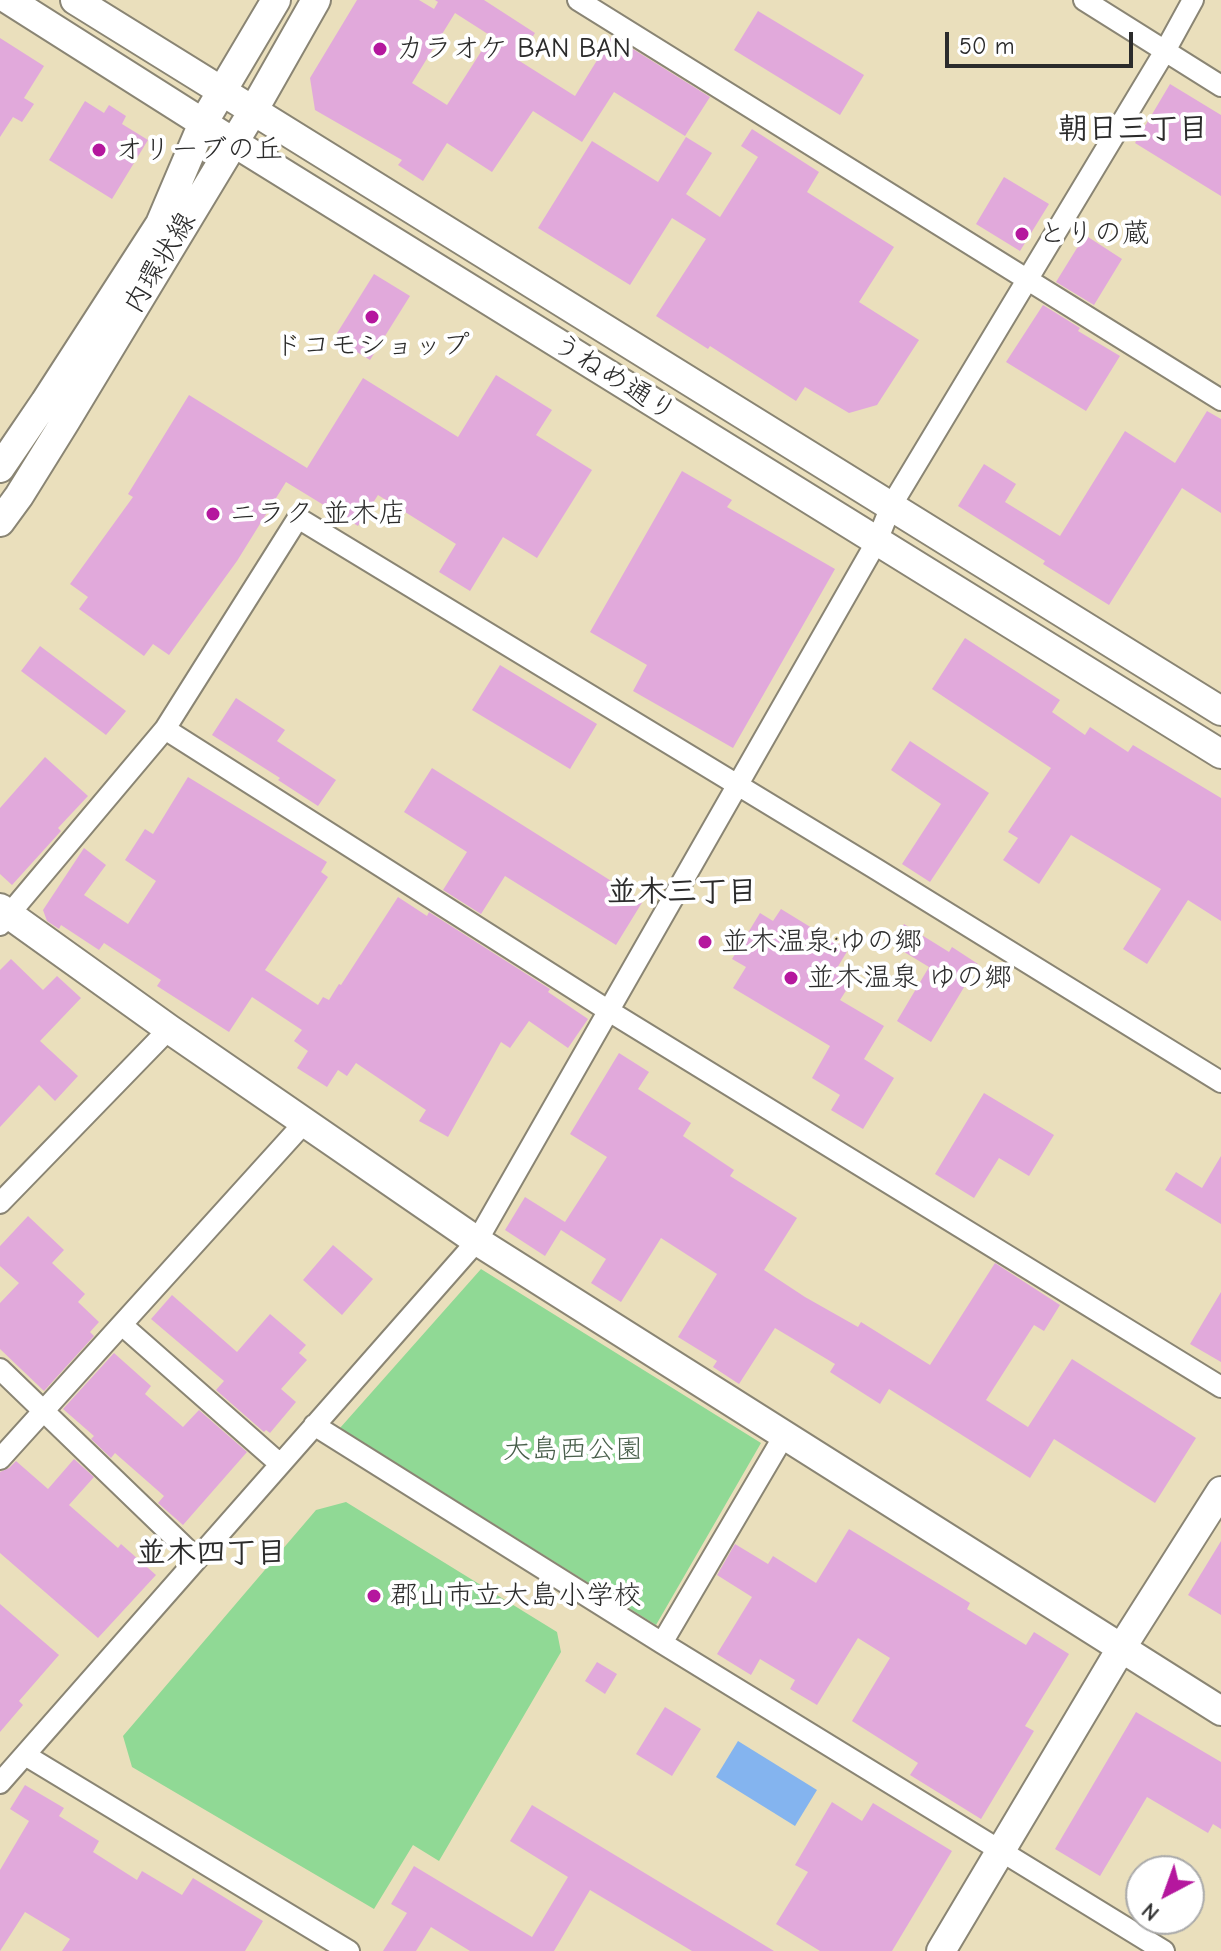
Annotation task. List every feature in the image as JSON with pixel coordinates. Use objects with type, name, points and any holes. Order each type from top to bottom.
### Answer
[{"type":"street","name":"うねめ通り","points":[[9,0],[1221,754]]},
{"type":"street","name":"うねめ通り","points":[[75,0],[1221,711]]},
{"type":"street","name":"内環状線","points":[[0,468],[160,224],[203,123],[276,0]]},
{"type":"street","name":"内環状線","points":[[0,522],[65,422],[253,111],[316,0]]},
{"type":"street","points":[[578,0],[1221,400]]},
{"type":"street","points":[[1084,0],[1221,86]]},
{"type":"street","points":[[0,1783],[477,1241],[877,541],[891,506],[1193,0]]},
{"type":"street","points":[[1221,1082],[298,518],[165,729],[3,917],[477,1241],[1221,1711]]},
{"type":"street","points":[[165,729],[609,1011],[1221,1387]]},
{"type":"street","points":[[0,1203],[169,1029]]},
{"type":"street","points":[[0,1459],[304,1123]]},
{"type":"street","points":[[122,1325],[280,1464]]},
{"type":"street","points":[[0,1369],[197,1559]]},
{"type":"street","points":[[314,1425],[1164,1951]]},
{"type":"street","points":[[662,1643],[785,1434]]},
{"type":"street","points":[[941,1951],[1122,1647],[1221,1491]]},
{"type":"street","points":[[25,1755],[349,1951]]},
{"type":"green space","name":"大島西公園","points":[[481,1269],[761,1443],[656,1625],[340,1428]]},
{"type":"green space","points":[[346,1502],[557,1632],[561,1652],[439,1861],[413,1845],[374,1909],[132,1767],[123,1736],[316,1510]]},
{"type":"water","points":[[738,1741],[817,1790],[795,1826],[716,1777]]},
{"type":"building","points":[[357,0],[419,0],[434,9],[438,2],[435,0],[484,0],[535,33],[518,60],[575,96],[612,36],[710,97],[685,136],[614,92],[582,142],[533,111],[492,172],[447,143],[423,181],[398,165],[402,160],[315,110],[310,78]],"holes":[[[455,13],[491,36],[447,105],[412,83]]]},
{"type":"building","points":[[758,11],[864,75],[840,115],[734,50]]},
{"type":"building","points":[[0,38],[44,66],[24,98],[34,104],[22,122],[13,117],[0,137]]},
{"type":"building","points":[[1170,84],[1221,115],[1221,196],[1135,143]]},
{"type":"building","name":"オリーブの丘","points":[[85,101],[104,113],[109,105],[126,116],[122,124],[148,140],[112,199],[49,160]]},
{"type":"building","points":[[752,129],[819,172],[807,192],[894,247],[859,302],[919,340],[877,405],[849,413],[805,387],[796,401],[656,316],[706,239],[672,218],[630,285],[538,228],[592,141],[658,182],[686,137],[712,153],[686,194],[720,217],[758,157],[741,146]]},
{"type":"building","points":[[1004,177],[1049,204],[1020,251],[976,224]]},
{"type":"building","points":[[1085,235],[1122,259],[1094,305],[1056,282]]},
{"type":"building","name":"ドコモショップ","points":[[374,274],[410,296],[370,360],[334,338]]},
{"type":"building","points":[[1043,305],[1120,356],[1086,411],[1006,362]]},
{"type":"building","name":"ニラク 並木店","points":[[496,375],[552,410],[536,435],[592,470],[537,558],[503,537],[470,591],[439,572],[456,544],[378,495],[358,526],[286,482],[237,561],[169,655],[153,644],[144,656],[79,609],[88,597],[70,584],[133,497],[128,494],[189,395],[307,468],[363,378],[458,437]]},
{"type":"building","points":[[1207,411],[1221,419],[1221,513],[1182,488],[1109,605],[958,506],[984,464],[1016,484],[1005,502],[1060,536],[1125,431],[1175,463]]},
{"type":"building","points":[[682,471],[732,500],[727,507],[835,569],[733,748],[633,691],[647,665],[590,632]]},
{"type":"building","points":[[965,638],[1060,700],[1052,712],[1085,735],[1090,727],[1128,752],[1133,745],[1221,798],[1221,921],[1188,900],[1147,964],[1123,949],[1161,889],[1071,835],[1039,884],[1003,860],[1018,838],[1008,832],[1051,768],[932,689]]},
{"type":"building","points":[[40,646],[126,711],[106,735],[21,671]]},
{"type":"building","points":[[500,665],[597,724],[570,769],[472,710]]},
{"type":"building","points":[[236,698],[285,730],[277,741],[336,780],[318,806],[212,735]]},
{"type":"building","points":[[910,741],[989,793],[930,882],[902,864],[941,804],[891,770]]},
{"type":"building","points":[[45,757],[88,796],[12,885],[0,874],[0,808]]},
{"type":"building","points":[[432,768],[643,901],[616,945],[505,876],[481,914],[443,890],[467,852],[404,812]]},
{"type":"building","points":[[188,777],[327,862],[321,872],[328,877],[265,970],[318,1005],[323,997],[329,1000],[341,985],[398,897],[427,916],[429,912],[550,989],[548,992],[588,1019],[568,1048],[529,1021],[510,1048],[501,1042],[448,1137],[419,1121],[426,1110],[356,1063],[347,1076],[338,1070],[327,1087],[297,1068],[308,1051],[294,1041],[302,1030],[252,997],[229,1032],[157,986],[161,980],[104,943],[99,950],[61,925],[59,929],[47,921],[43,910],[84,848],[106,865],[84,895],[128,924],[156,881],[125,860],[145,829],[153,834]]},
{"type":"building","name":"並木温泉 ゆの郷","points":[[781,909],[848,950],[834,973],[851,983],[840,1000],[884,1026],[864,1059],[894,1078],[863,1129],[831,1110],[840,1095],[812,1078],[830,1046],[733,988],[746,967],[732,959],[760,913],[773,921]]},
{"type":"building","points":[[904,924],[949,952],[952,947],[978,964],[931,1042],[897,1021],[929,967],[891,944]]},
{"type":"building","points":[[11,959],[43,990],[57,976],[81,998],[40,1041],[78,1076],[55,1101],[39,1085],[0,1127],[0,970]]},
{"type":"building","points":[[619,1053],[649,1072],[638,1089],[691,1123],[683,1136],[734,1170],[730,1176],[797,1218],[764,1270],[805,1297],[858,1327],[861,1322],[930,1365],[995,1263],[1060,1305],[1044,1331],[1034,1325],[986,1400],[1028,1427],[1072,1359],[1196,1438],[1155,1503],[1054,1439],[1030,1478],[889,1389],[880,1404],[830,1372],[835,1364],[775,1328],[739,1384],[713,1367],[717,1361],[678,1337],[717,1274],[661,1238],[621,1302],[591,1283],[606,1259],[561,1230],[545,1256],[505,1230],[525,1197],[565,1222],[607,1157],[570,1134]]},
{"type":"building","points":[[984,1093],[1054,1135],[1029,1176],[999,1158],[974,1198],[935,1174]]},
{"type":"building","points":[[1221,1156],[1221,1224],[1165,1190],[1176,1172],[1202,1188]]},
{"type":"building","points":[[28,1216],[64,1250],[52,1263],[85,1294],[78,1302],[99,1322],[90,1332],[94,1336],[44,1391],[0,1349],[0,1303],[19,1283],[0,1266],[0,1246]]},
{"type":"building","points":[[333,1245],[373,1279],[342,1315],[303,1280]]},
{"type":"building","points":[[1221,1292],[1221,1362],[1190,1344]]},
{"type":"building","points":[[172,1295],[237,1352],[270,1314],[306,1345],[299,1353],[307,1360],[281,1389],[296,1402],[270,1433],[264,1432],[216,1390],[224,1381],[151,1319]]},
{"type":"building","points":[[114,1353],[151,1386],[145,1394],[183,1427],[199,1410],[247,1452],[183,1525],[158,1503],[164,1496],[115,1453],[111,1458],[91,1439],[94,1436],[63,1409]]},
{"type":"building","points":[[74,1459],[94,1477],[69,1505],[118,1548],[121,1544],[156,1575],[98,1638],[0,1553],[0,1472],[16,1461],[48,1489]]},
{"type":"building","points":[[849,1529],[970,1603],[967,1609],[1026,1645],[1034,1632],[1069,1654],[1025,1726],[1034,1731],[981,1819],[910,1775],[918,1763],[852,1721],[890,1658],[858,1638],[817,1705],[790,1689],[795,1680],[760,1659],[751,1675],[717,1654],[752,1597],[717,1575],[735,1544],[768,1564],[773,1556],[816,1583]]},
{"type":"building","points":[[1221,1541],[1221,1615],[1188,1595]]},
{"type":"building","points":[[0,1604],[59,1655],[19,1701],[23,1705],[0,1732]]},
{"type":"building","points":[[597,1662],[617,1674],[605,1694],[585,1681]]},
{"type":"building","points":[[665,1707],[701,1729],[672,1776],[636,1754]]},
{"type":"building","points":[[1136,1712],[1221,1762],[1221,1829],[1213,1824],[1208,1833],[1147,1797],[1100,1876],[1055,1849]]},
{"type":"building","points":[[25,1785],[64,1808],[59,1816],[99,1841],[93,1852],[137,1880],[142,1871],[182,1895],[193,1878],[263,1921],[245,1951],[62,1951],[70,1939],[25,1912],[0,1951],[0,1870],[29,1821],[10,1809]]},
{"type":"building","points":[[832,1802],[862,1821],[873,1803],[952,1851],[892,1951],[820,1951],[776,1924],[808,1872],[795,1865]]},
{"type":"building","points":[[532,1805],[774,1951],[692,1951],[590,1890],[554,1951],[470,1951],[431,1927],[416,1951],[383,1951],[407,1913],[391,1904],[414,1866],[532,1937],[568,1877],[510,1841]]},
{"type":"place","name":"カラオケ BAN BAN","points":[[380,49]]},
{"type":"place","name":"オリーブの丘","points":[[99,150]]},
{"type":"place","name":"とりの蔵","points":[[1022,234]]},
{"type":"place","name":"ドコモショップ","points":[[372,317]]},
{"type":"place","name":"ニラク 並木店","points":[[213,514]]},
{"type":"place","name":"並木温泉;ゆの郷","points":[[705,942]]},
{"type":"place","name":"並木温泉 ゆの郷","points":[[791,978]]},
{"type":"place","name":"郡山市立大島小学校","points":[[374,1596]]},
{"type":"district","name":"朝日三丁目","points":[[1133,130]]},
{"type":"district","name":"並木三丁目","points":[[682,893]]},
{"type":"district","name":"並木四丁目","points":[[211,1554]]}]
